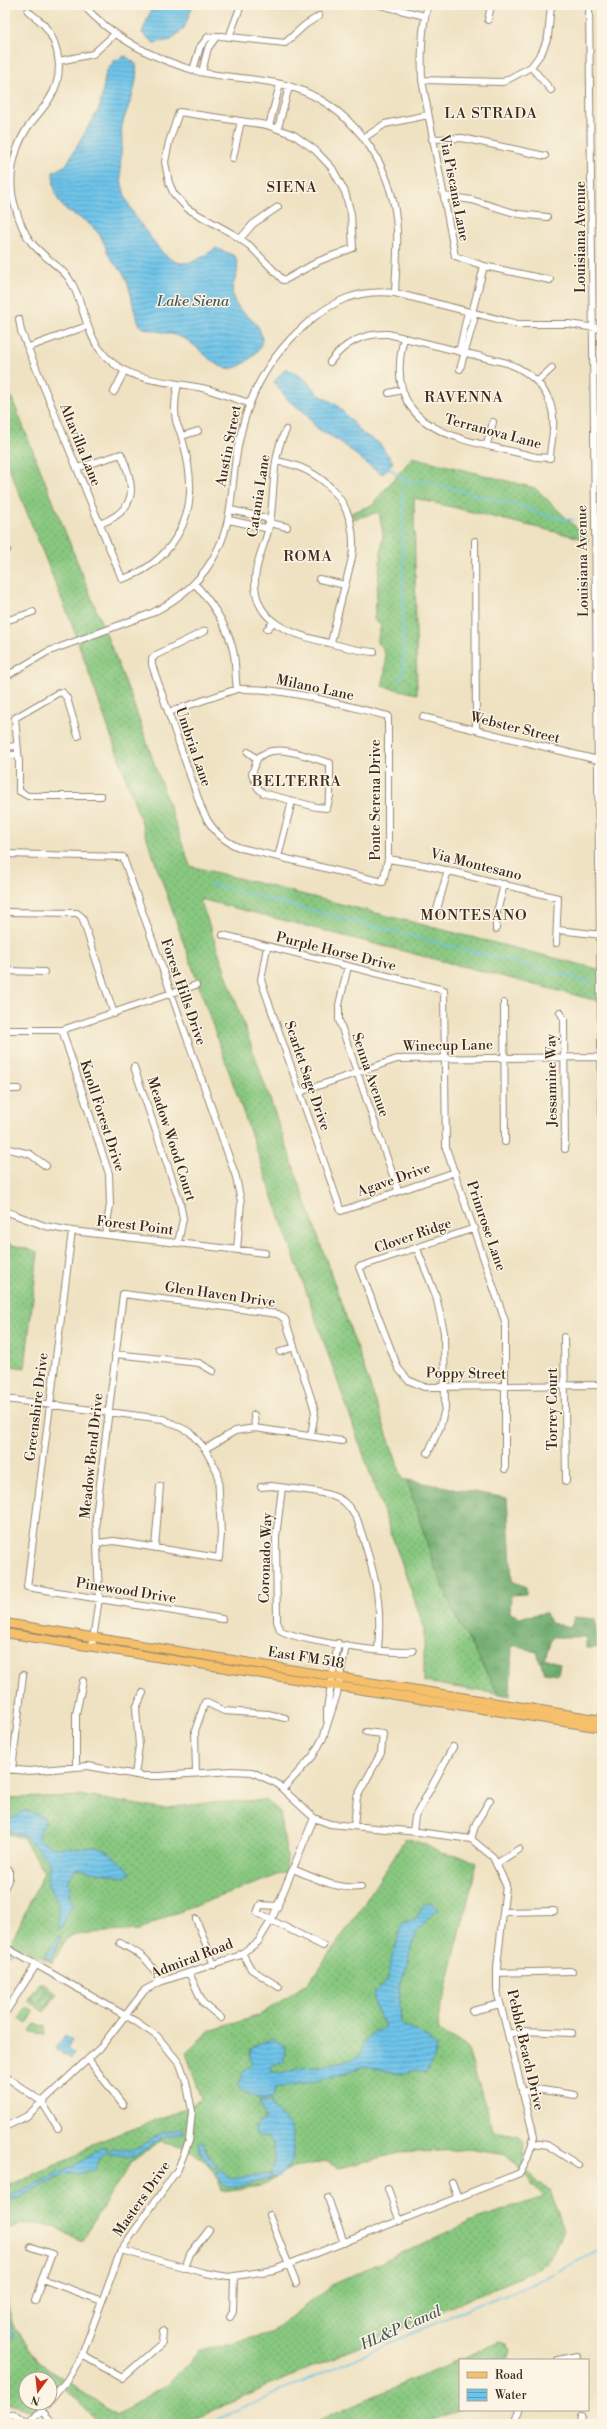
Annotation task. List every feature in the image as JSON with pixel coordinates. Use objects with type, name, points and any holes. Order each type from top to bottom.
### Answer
[{"type":"main road","name":"East FM 518","points":[[5,1623],[337,1676],[532,1712],[602,1728]]},
{"type":"main road","name":"East FM 518","points":[[5,1633],[335,1685],[602,1720]]},
{"type":"street","points":[[83,5],[115,34],[161,59],[193,70],[280,84],[305,91],[337,111],[364,138],[387,177],[394,206],[397,247],[395,293]]},
{"type":"street","points":[[229,37],[241,5]]},
{"type":"street","points":[[380,5],[425,16]]},
{"type":"street","name":"Via Piscana Lane","points":[[428,5],[425,16],[421,58],[422,80],[455,256],[484,266]]},
{"type":"street","points":[[488,20],[491,5]]},
{"type":"street","points":[[422,80],[503,82],[531,67],[542,52],[548,37],[550,5]]},
{"type":"street","name":"Louisiana Avenue","points":[[589,5],[600,761],[602,1117]]},
{"type":"street","points":[[28,11],[44,25],[55,45],[59,61],[58,78],[55,90],[27,128],[17,149],[13,164],[12,189],[18,216],[31,242],[68,278],[80,301],[87,326],[106,358],[124,372],[151,381],[206,389],[249,403]]},
{"type":"street","points":[[193,70],[202,43],[208,38],[217,36],[285,43],[305,25],[319,16]]},
{"type":"street","points":[[59,61],[93,54],[115,34]]},
{"type":"street","points":[[202,72],[208,48],[217,36]]},
{"type":"street","points":[[531,67],[550,90]]},
{"type":"street","points":[[269,126],[280,84]]},
{"type":"street","points":[[278,128],[289,87]]},
{"type":"street","points":[[274,105],[284,108]]},
{"type":"street","points":[[179,112],[269,126],[278,128],[304,142],[332,168],[345,192],[349,204],[353,248],[319,261],[283,280],[240,239],[188,209],[174,194],[169,183],[165,162],[166,152],[179,112]]},
{"type":"street","points":[[364,138],[385,124],[428,115]]},
{"type":"street","points":[[233,158],[241,121]]},
{"type":"street","points":[[432,139],[462,138],[545,156]]},
{"type":"street","points":[[444,196],[472,200],[518,214],[547,217]]},
{"type":"street","points":[[240,239],[253,224],[278,207]]},
{"type":"street","points":[[460,369],[463,353],[460,348],[467,316],[472,313],[484,266],[550,280]]},
{"type":"street","name":"Austin Street","points":[[5,677],[47,652],[152,613],[168,604],[195,584],[216,554],[229,520],[238,448],[249,403],[259,381],[271,360],[294,335],[320,311],[333,302],[362,292],[395,293],[524,326],[568,324],[602,329]]},
{"type":"street","name":"Altavilla Lane","points":[[19,319],[21,330],[122,579],[137,575],[157,560],[176,539],[188,514],[191,484],[182,436]]},
{"type":"street","points":[[29,347],[87,326]]},
{"type":"street","points":[[330,362],[338,351],[358,338],[380,333],[518,367],[538,381],[552,368]]},
{"type":"street","name":"Terranova Lane","points":[[404,338],[399,362],[402,390],[414,411],[433,428],[536,457],[550,458],[553,427],[552,407],[538,381]]},
{"type":"street","points":[[114,392],[124,372]]},
{"type":"street","points":[[178,384],[175,416],[182,436],[198,431]]},
{"type":"street","points":[[389,393],[402,390]]},
{"type":"street","points":[[487,444],[493,422]]},
{"type":"street","name":"Catania Lane","points":[[286,430],[279,446],[276,461],[270,523],[258,563],[255,583],[257,598],[273,623],[292,633],[374,652]]},
{"type":"street","points":[[77,468],[121,454],[131,476],[132,491],[126,507],[116,518],[100,524]]},
{"type":"street","points":[[276,461],[294,464],[316,474],[328,483],[343,502],[351,523],[353,543],[345,585],[331,643]]},
{"type":"street","points":[[231,510],[266,518],[270,523],[287,527]]},
{"type":"street","points":[[229,520],[265,528],[270,523]]},
{"type":"street","points":[[475,541],[476,730]]},
{"type":"street","points":[[319,579],[345,585]]},
{"type":"street","points":[[195,584],[209,599],[227,633],[234,655],[237,689]]},
{"type":"street","points":[[5,621],[33,612]]},
{"type":"street","points":[[267,629],[273,623]]},
{"type":"street","name":"Umbria Lane","points":[[205,631],[159,653],[152,659],[152,665],[201,807],[209,824],[222,838],[233,845],[383,882]]},
{"type":"street","name":"Milano Lane","points":[[169,712],[237,689],[285,691],[388,716]]},
{"type":"street","points":[[78,736],[67,698],[62,692],[15,718],[19,791],[28,796],[101,796]]},
{"type":"street","name":"Ponte Serena Drive","points":[[383,882],[388,859],[388,716]]},
{"type":"street","name":"Webster Street","points":[[423,717],[600,761]]},
{"type":"street","points":[[5,747],[17,746]]},
{"type":"street","points":[[279,750],[330,763],[330,796],[327,808],[270,796],[258,788],[252,774],[257,759],[265,752],[279,750]]},
{"type":"street","points":[[248,752],[257,759]]},
{"type":"street","points":[[5,756],[18,754]]},
{"type":"street","points":[[278,857],[292,801]]},
{"type":"street","name":"Forest Hills Drive","points":[[5,854],[123,857],[236,1177],[241,1202],[238,1250]]},
{"type":"street","name":"Via Montesano","points":[[388,859],[448,870],[558,898],[558,930]]},
{"type":"street","points":[[436,913],[448,870]]},
{"type":"street","points":[[496,928],[496,916],[504,884]]},
{"type":"street","points":[[5,912],[77,913],[82,917],[114,1014]]},
{"type":"street","points":[[556,943],[558,930],[601,935]]},
{"type":"street","name":"Purple Horse Drive","points":[[223,935],[444,990]]},
{"type":"street","name":"Scarlet Sage Drive","points":[[267,947],[261,980],[341,1212]]},
{"type":"street","name":"Senna Avenue","points":[[348,966],[338,1013],[341,1028],[398,1190]]},
{"type":"street","points":[[5,972],[44,972]]},
{"type":"street","points":[[5,1030],[62,1030],[114,1014],[196,985]]},
{"type":"street","name":"Primrose Lane","points":[[444,990],[446,1148],[475,1228],[505,1321],[505,1469]]},
{"type":"street","points":[[504,1003],[505,1142]]},
{"type":"street","name":"Jessamine Way","points":[[560,1012],[564,1020],[565,1149]]},
{"type":"street","name":"Knoll Forest Drive","points":[[62,1030],[109,1174],[110,1205],[105,1235]]},
{"type":"street","name":"Winecup Lane","points":[[300,1092],[397,1059],[602,1057]]},
{"type":"street","name":"Meadow Wood Court","points":[[134,1067],[180,1202],[183,1219],[178,1243]]},
{"type":"street","points":[[5,1089],[18,1089]]},
{"type":"street","points":[[5,1148],[26,1152],[46,1166]]},
{"type":"street","name":"Agave Drive","points":[[341,1212],[398,1190],[455,1172]]},
{"type":"street","name":"Forest Point","points":[[5,1211],[45,1226],[72,1231],[265,1254]]},
{"type":"street","name":"Clover Ridge","points":[[360,1267],[475,1228]]},
{"type":"street","name":"Greenshire Drive","points":[[27,1587],[72,1231]]},
{"type":"street","points":[[417,1248],[436,1296],[444,1332],[445,1409],[440,1427],[428,1453]]},
{"type":"street","name":"Poppy Street","points":[[360,1267],[398,1368],[408,1380],[424,1387],[444,1388],[602,1385]]},
{"type":"street","name":"Meadow Bend Drive","points":[[92,1646],[99,1598],[96,1517],[123,1294],[126,1294]]},
{"type":"street","name":"Glen Haven Drive","points":[[126,1294],[278,1314],[285,1319],[315,1412],[311,1435]]},
{"type":"street","name":"Torrey Court","points":[[564,1337],[566,1482]]},
{"type":"street","points":[[280,1352],[294,1347]]},
{"type":"street","points":[[115,1354],[199,1363],[213,1371]]},
{"type":"street","points":[[5,1399],[163,1419],[190,1432],[205,1449],[218,1473],[221,1534],[219,1558],[114,1541],[97,1543]]},
{"type":"street","points":[[254,1415],[255,1428]]},
{"type":"street","points":[[205,1449],[235,1431],[255,1428],[342,1440]]},
{"type":"street","points":[[155,1548],[160,1486]]},
{"type":"street","points":[[261,1487],[282,1488],[333,1496],[344,1501],[351,1510],[356,1519],[377,1580],[381,1622],[378,1649]]},
{"type":"street","name":"Coronado Way","points":[[282,1488],[276,1537],[276,1621],[280,1630],[291,1635],[338,1643]]},
{"type":"street","name":"Pinewood Drive","points":[[27,1587],[222,1619]]},
{"type":"street","points":[[337,1676],[338,1643],[399,1653],[413,1651]]},
{"type":"street","points":[[283,1789],[314,1756],[323,1738],[337,1676],[346,1645]]},
{"type":"street","points":[[12,1770],[23,1675]]},
{"type":"street","points":[[76,1766],[76,1714],[84,1681]]},
{"type":"street","points":[[135,1775],[138,1746],[136,1708],[143,1693]]},
{"type":"street","points":[[196,1774],[195,1731],[205,1702],[224,1711],[268,1714],[285,1718]]},
{"type":"street","points":[[354,1826],[357,1797],[381,1753],[383,1734],[366,1732]]},
{"type":"street","points":[[413,1831],[415,1817],[453,1747]]},
{"type":"street","points":[[5,1769],[29,1771],[76,1766],[99,1767],[135,1775],[159,1776],[232,1771],[252,1772],[265,1777],[283,1789],[314,1818],[330,1824],[413,1831],[471,1839],[476,1823],[490,1800]]},
{"type":"street","name":"Admiral Road","points":[[5,2128],[27,2116],[88,2059],[110,2037],[145,1990],[160,1982],[214,1965],[242,1954],[258,1942],[272,1920],[314,1818]]},
{"type":"street","name":"Pebble Beach Drive","points":[[120,2250],[213,2274],[234,2276],[274,2270],[400,2222],[520,2173],[527,2160],[534,2137],[500,2004],[497,1973],[506,1885],[496,1864],[484,1848],[471,1839]]},
{"type":"street","points":[[496,1864],[519,1849]]},
{"type":"street","points":[[293,1869],[334,1885],[348,1888],[361,1887]]},
{"type":"street","points":[[5,1887],[9,1878],[9,1870]]},
{"type":"street","points":[[278,1906],[260,1905],[257,1913],[323,1946]]},
{"type":"street","points":[[504,1912],[554,1911]]},
{"type":"street","points":[[196,1919],[214,1965]]},
{"type":"street","points":[[120,1943],[144,1956],[152,1965],[160,1982]]},
{"type":"street","name":"Masters Drive","points":[[5,1947],[125,2015],[158,2036],[180,2064],[190,2096],[192,2122],[187,2148],[178,2169],[120,2250],[82,2355],[67,2380],[58,2391]]},
{"type":"street","points":[[242,1954],[251,1968],[279,1987]]},
{"type":"street","points":[[5,2013],[36,1965]]},
{"type":"street","points":[[497,1973],[572,1971]]},
{"type":"street","points":[[189,1973],[203,2003],[221,2018]]},
{"type":"street","points":[[472,2011],[500,2004]]},
{"type":"street","points":[[508,2034],[522,2031],[572,2033]]},
{"type":"street","points":[[88,2059],[123,2105]]},
{"type":"street","points":[[5,2076],[42,2102],[58,2128]]},
{"type":"street","points":[[522,2092],[536,2089],[575,2095]]},
{"type":"street","points":[[532,2144],[547,2145],[578,2165]]},
{"type":"street","points":[[452,2182],[458,2198]]},
{"type":"street","points":[[388,2189],[400,2222]]},
{"type":"street","points":[[328,2198],[344,2243]]},
{"type":"street","points":[[269,2215],[296,2283]]},
{"type":"street","points":[[185,2268],[190,2254],[208,2230]]},
{"type":"street","points":[[31,2247],[52,2254],[35,2301]]},
{"type":"street","points":[[230,2317],[233,2312],[234,2276]]},
{"type":"street","points":[[42,2280],[102,2301]]},
{"type":"street","points":[[82,2355],[122,2378],[162,2343],[163,2331]]},
{"type":"street","points":[[563,2359],[578,2356]]},
{"type":"street","points":[[42,2411],[54,2424]]},
{"type":"street","name":"Masters Drive","points":[[27,2424],[42,2411]]},
{"type":"street","points":[[514,2424],[519,2411]]},
{"type":"street","points":[[5,2417],[13,2414],[27,2424]]},
{"type":"street","points":[[581,2424],[582,2416]]},
{"type":"green space","points":[[5,381],[130,694],[190,866],[602,970],[602,1002],[200,899],[403,1480],[407,1480],[434,1565],[456,1617],[498,1694],[424,1682],[424,1627],[71,622],[5,458]]},
{"type":"green space","points":[[413,457],[535,488],[589,540],[414,498],[417,694],[382,686],[386,663],[384,651],[377,643],[381,625],[374,620],[383,534],[379,512],[353,519],[351,513],[375,504],[375,501]]},
{"type":"green space","points":[[5,1243],[38,1252],[25,1368],[5,1365]]},
{"type":"green space","points":[[407,1480],[507,1498],[512,1581],[526,1587],[526,1594],[511,1595],[510,1613],[520,1617],[546,1613],[550,1623],[571,1627],[574,1617],[595,1619],[597,1648],[586,1648],[586,1637],[552,1637],[545,1658],[560,1664],[558,1674],[544,1672],[537,1652],[512,1645],[510,1696],[498,1694],[456,1617],[434,1565]]},
{"type":"green space","points":[[86,1796],[161,1809],[206,1803],[266,1800],[280,1812],[287,1856],[286,1872],[168,1916],[140,1930],[75,1934],[66,1939],[53,1963],[21,1948],[9,1954],[5,1960],[5,1948],[11,1943],[44,1872],[23,1838],[5,1833],[5,1798]]},
{"type":"green space","points":[[406,1838],[424,1844],[440,1853],[464,1857],[477,1863],[438,2021],[439,2030],[467,2047],[493,2131],[517,2135],[524,2142],[523,2162],[527,2171],[551,2193],[563,2229],[550,2260],[529,2273],[181,2424],[93,2424],[94,2418],[59,2383],[58,2384],[58,2375],[116,2415],[166,2385],[200,2351],[270,2333],[332,2285],[476,2219],[544,2197],[506,2154],[475,2149],[399,2153],[339,2168],[324,2161],[289,2169],[261,2186],[222,2191],[207,2163],[193,2151],[161,2141],[131,2162],[81,2242],[54,2226],[22,2223],[5,2231],[5,2187],[74,2157],[92,2144],[177,2112],[202,2099],[186,2053],[210,2031],[260,2015],[309,1982],[352,1922]]},
{"type":"green space","points":[[39,1982],[42,1982],[57,1994],[44,2012],[29,2002],[28,1999]]},
{"type":"green space","points":[[40,1985],[46,1989],[38,2003],[31,1999]]},
{"type":"green space","points":[[48,1991],[54,1995],[46,2008],[39,2004]]},
{"type":"green space","points":[[27,2007],[34,2012],[27,2024],[19,2019]]},
{"type":"green space","points":[[35,2024],[45,2026],[45,2034],[30,2032]]},
{"type":"green space","points":[[5,2296],[13,2324],[39,2362],[52,2371],[18,2371],[18,2406],[8,2403],[5,2400]]},
{"type":"green space","points":[[500,2342],[506,2344],[510,2349],[507,2359],[460,2359]]},
{"type":"green space","points":[[459,2360],[459,2410],[423,2424],[309,2424]]},
{"type":"water","points":[[153,5],[193,5],[184,28],[171,40],[154,43],[142,33]]},
{"type":"water","name":"Lake Siena","points":[[125,56],[136,64],[137,72],[134,88],[122,125],[121,175],[126,199],[138,221],[157,246],[171,260],[178,263],[192,262],[216,248],[235,256],[238,269],[232,291],[233,297],[238,308],[256,323],[262,340],[259,349],[253,356],[242,364],[233,368],[224,368],[217,364],[185,339],[169,333],[141,327],[136,315],[126,278],[111,259],[101,237],[91,225],[62,206],[58,199],[53,172],[66,165],[100,107],[106,72],[114,61]]},
{"type":"water","points":[[286,368],[305,379],[319,395],[336,404],[363,434],[379,443],[393,462],[383,474],[371,467],[338,440],[318,429],[303,411],[289,401],[274,382]]},
{"type":"water","points":[[24,1810],[44,1817],[45,1823],[38,1835],[40,1840],[56,1848],[97,1847],[109,1852],[132,1873],[123,1877],[76,1868],[67,1881],[71,1885],[69,1896],[73,1904],[60,1930],[58,1926],[58,1902],[48,1885],[49,1862],[47,1858],[22,1835],[5,1830],[5,1819],[15,1818]]},
{"type":"water","points":[[429,1903],[437,1906],[437,1910],[415,1934],[408,1966],[399,1985],[401,2024],[428,2038],[436,2047],[434,2058],[426,2073],[416,2070],[401,2074],[365,2066],[322,2080],[275,2088],[272,2098],[260,2099],[240,2090],[239,2084],[243,2077],[241,2073],[252,2063],[250,2053],[252,2049],[264,2042],[275,2039],[278,2043],[285,2046],[284,2062],[271,2067],[270,2071],[282,2074],[301,2068],[317,2067],[353,2059],[360,2055],[365,2041],[374,2033],[384,2028],[384,2023],[375,2007],[375,1992],[388,1980],[390,1962],[401,1927],[404,1922],[415,1920],[424,1904]]},
{"type":"water","points":[[60,1935],[61,1938],[50,1960],[44,1956]]},
{"type":"water","points":[[65,2035],[73,2040],[67,2048],[74,2053],[70,2058],[56,2049]]},
{"type":"water","points":[[260,2101],[271,2101],[274,2109],[288,2124],[293,2133],[294,2147],[291,2161],[280,2176],[273,2177],[270,2172],[274,2165],[273,2143],[267,2137],[256,2135],[256,2126],[265,2120]]},
{"type":"water","points":[[182,2129],[183,2134],[165,2136],[135,2156],[130,2157],[109,2153],[110,2148],[133,2150],[165,2131]]},
{"type":"water","points":[[200,2141],[203,2141],[207,2154],[218,2166],[215,2169],[206,2160],[201,2152],[199,2145]]},
{"type":"water","points":[[102,2147],[106,2147],[106,2151],[99,2157],[95,2170],[64,2175],[18,2198],[5,2202],[5,2195],[12,2195],[75,2166]]},
{"type":"water","points":[[220,2169],[231,2179],[269,2173],[271,2178],[245,2186],[230,2187],[221,2184],[216,2172]]},
{"type":"water","points":[[5,2322],[10,2324],[14,2337],[5,2349]]},
{"type":"waterway","points":[[387,467],[410,482],[427,482],[523,507],[547,516],[574,520]]},
{"type":"waterway","points":[[399,680],[403,673],[403,478]]},
{"type":"waterway","points":[[210,884],[590,982]]},
{"type":"waterway","name":"HL&P Canal","points":[[207,2424],[472,2307],[531,2285],[602,2249]]},
{"type":"district","name":"LA STRADA","points":[[491,113]]},
{"type":"district","name":"SIENA","points":[[292,187]]},
{"type":"district","name":"RAVENNA","points":[[464,397]]},
{"type":"district","name":"ROMA","points":[[308,556]]},
{"type":"district","name":"BELTERRA","points":[[297,781]]},
{"type":"district","name":"MONTESANO","points":[[474,915]]}]
